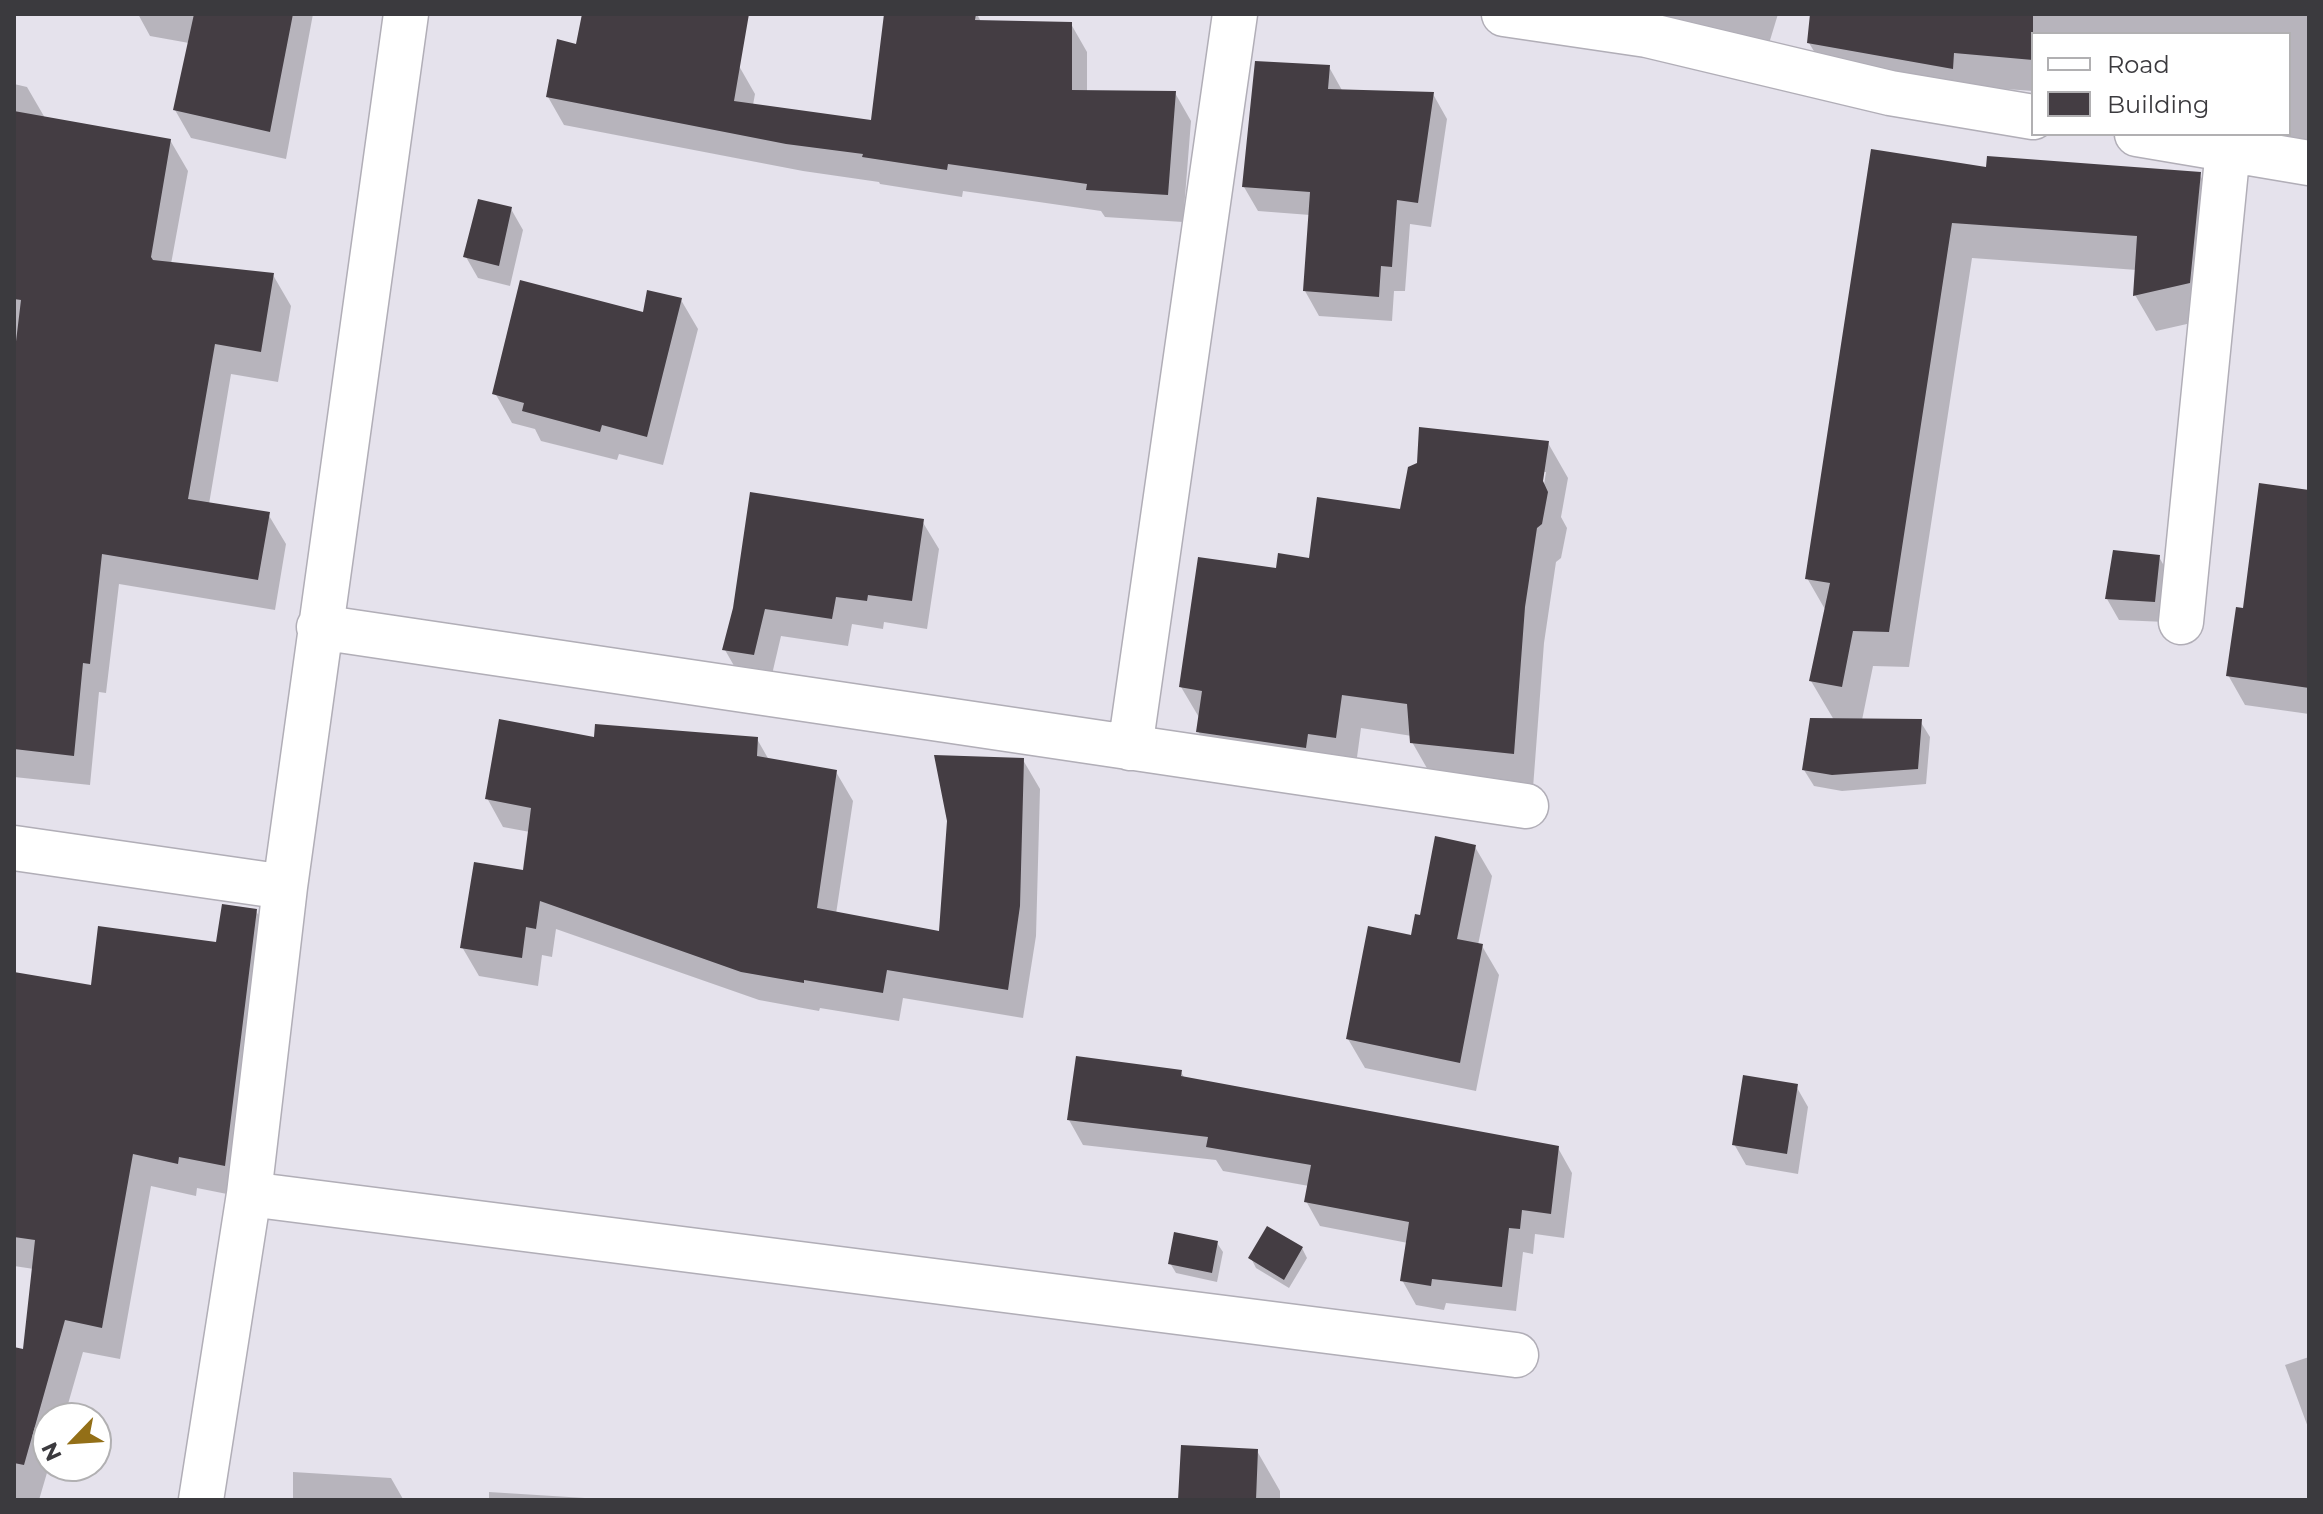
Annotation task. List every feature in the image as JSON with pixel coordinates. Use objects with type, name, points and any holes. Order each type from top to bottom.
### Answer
[{"type":"street","points":[[201,1500],[249,1194],[319,627],[406,14]]},
{"type":"street","points":[[1130,748],[1235,14]]},
{"type":"street","points":[[1504,14],[1647,35],[1890,93],[2031,117]]},
{"type":"street","points":[[2149,136],[2309,163]]},
{"type":"street","points":[[2181,622],[2228,149]]},
{"type":"street","points":[[319,627],[1526,806]]},
{"type":"street","points":[[14,848],[285,887]]},
{"type":"street","points":[[249,1194],[1516,1355]]},
{"type":"building","points":[[194,14],[293,14],[270,132],[173,110]]},
{"type":"building","points":[[582,14],[749,14],[734,101],[871,120],[884,14],[976,14],[975,20],[1072,22],[1072,90],[1176,91],[1168,195],[1086,190],[1087,184],[948,164],[947,170],[862,157],[863,154],[786,144],[546,97],[557,39],[576,44]]},
{"type":"building","points":[[1810,14],[2033,14],[2031,60],[1954,53],[1953,69],[1807,43]]},
{"type":"building","points":[[1255,61],[1330,65],[1328,89],[1434,92],[1418,203],[1397,200],[1392,267],[1381,266],[1379,297],[1303,291],[1310,192],[1242,187]]},
{"type":"building","points":[[14,111],[171,139],[151,257],[153,260],[274,273],[261,352],[215,344],[188,499],[270,512],[258,580],[102,554],[90,664],[83,663],[74,756],[14,749],[14,358],[21,300],[14,299]]},
{"type":"building","points":[[1871,149],[1986,167],[1987,156],[2201,172],[2190,283],[2133,296],[2137,236],[1952,223],[1889,632],[1853,631],[1842,687],[1809,681],[1830,583],[1805,579]]},
{"type":"building","points":[[478,199],[512,207],[499,266],[463,257]]},
{"type":"building","points":[[520,280],[643,312],[647,290],[682,298],[647,437],[602,425],[600,432],[522,411],[524,403],[492,394]]},
{"type":"building","points":[[1419,427],[1549,441],[1543,481],[1548,492],[1542,524],[1537,528],[1525,607],[1514,754],[1410,743],[1407,704],[1342,695],[1336,738],[1308,734],[1306,748],[1196,732],[1202,691],[1179,687],[1198,557],[1276,568],[1278,553],[1309,558],[1317,497],[1400,509],[1408,467],[1417,463]]},
{"type":"building","points":[[2259,483],[2309,490],[2309,688],[2226,676],[2236,607],[2243,608]]},
{"type":"building","points":[[750,492],[924,519],[912,601],[868,595],[867,601],[836,597],[832,619],[765,609],[754,655],[722,650],[733,608]]},
{"type":"building","points":[[2113,550],[2160,555],[2155,602],[2105,599]]},
{"type":"building","points":[[1810,718],[1922,719],[1918,769],[1832,775],[1802,770]]},
{"type":"building","points":[[499,719],[594,737],[595,724],[758,737],[757,756],[837,770],[817,908],[939,931],[947,821],[934,755],[1024,758],[1020,906],[1008,990],[887,970],[883,993],[741,972],[540,901],[536,929],[526,927],[522,958],[460,948],[474,862],[523,870],[531,808],[485,799]]},
{"type":"building","points":[[1435,836],[1476,845],[1457,939],[1483,944],[1460,1063],[1346,1039],[1368,926],[1411,935],[1415,914],[1420,915]]},
{"type":"building","points":[[222,904],[257,909],[225,1166],[179,1157],[178,1164],[133,1154],[102,1328],[65,1320],[42,1402],[32,1402],[32,1437],[24,1465],[14,1463],[14,1347],[23,1349],[35,1240],[14,1237],[14,972],[91,985],[98,926],[216,942]]},
{"type":"building","points":[[1076,1056],[1182,1070],[1181,1076],[1559,1146],[1551,1214],[1522,1210],[1520,1229],[1509,1228],[1502,1287],[1432,1279],[1431,1286],[1400,1281],[1409,1222],[1304,1202],[1311,1165],[1206,1147],[1208,1137],[1067,1120]]},
{"type":"building","points":[[1743,1075],[1798,1084],[1787,1154],[1732,1145]]},
{"type":"building","points":[[1267,1226],[1303,1247],[1284,1280],[1248,1258]]},
{"type":"building","points":[[1174,1232],[1218,1241],[1212,1273],[1168,1264]]},
{"type":"building","points":[[1181,1445],[1258,1449],[1256,1500],[1178,1500]]}]
